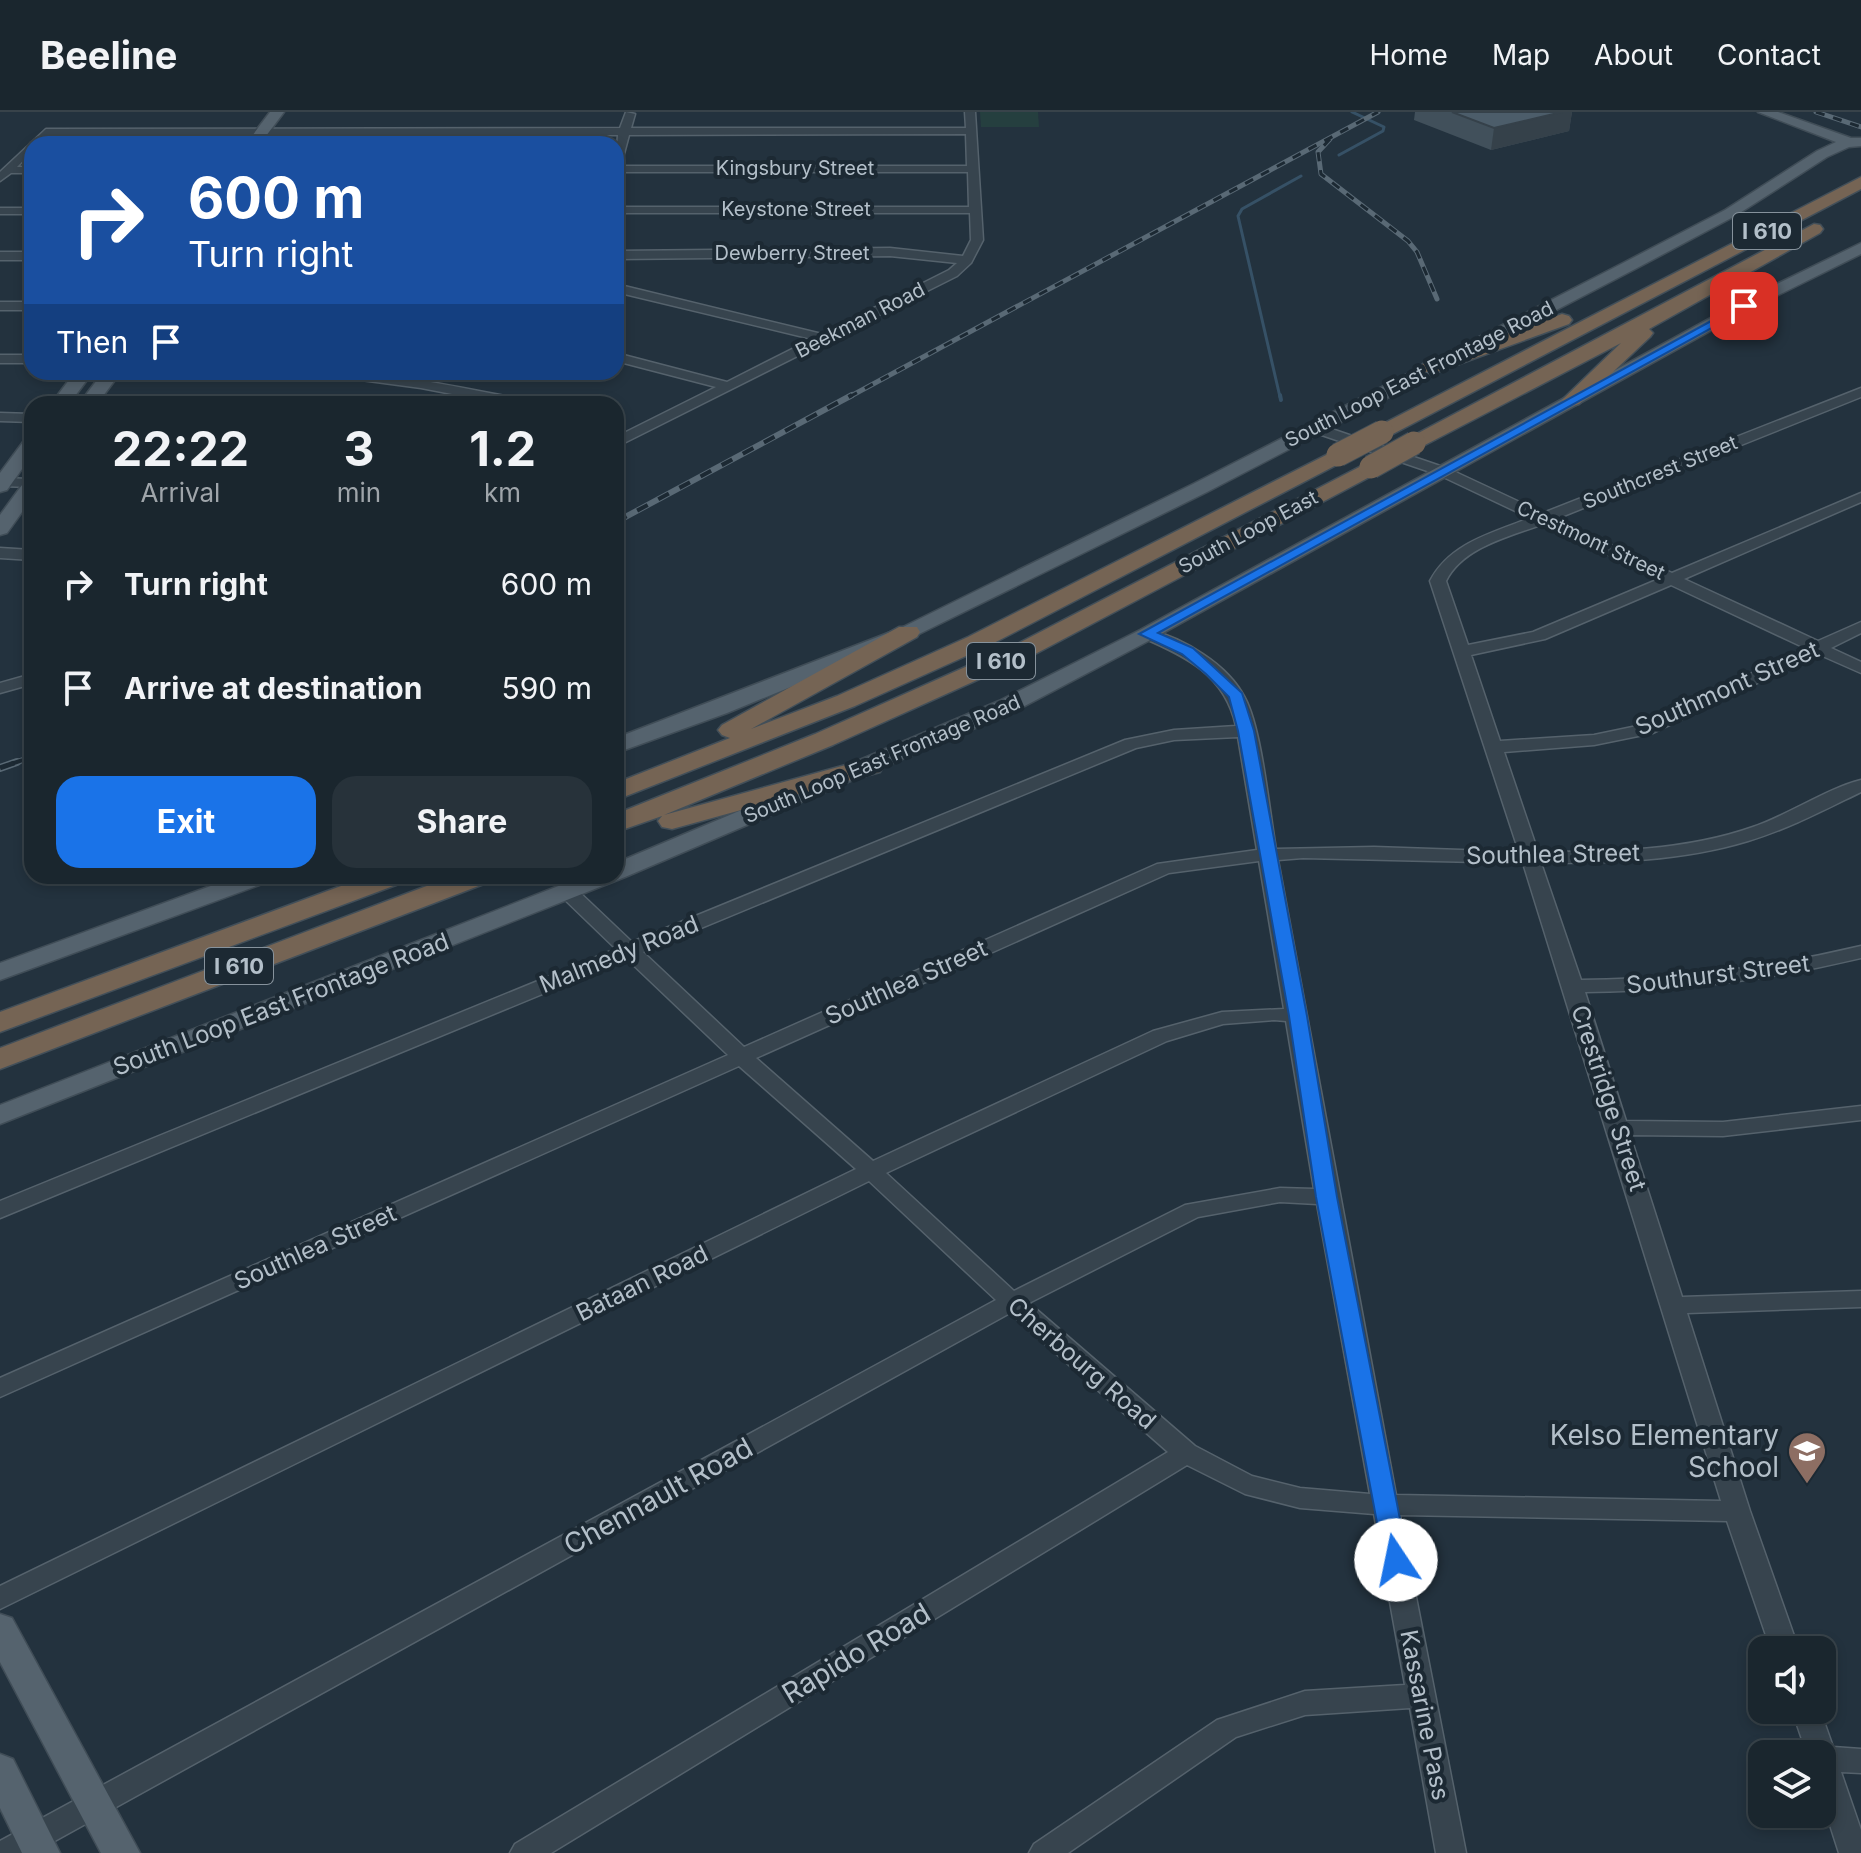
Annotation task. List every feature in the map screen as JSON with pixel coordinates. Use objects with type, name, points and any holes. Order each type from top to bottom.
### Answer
[{"type":"highway","name":"South Loop East","points":[[624,789],[846,701],[977,642],[1861,182]]},
{"type":"highway","name":"South Loop East","points":[[624,821],[749,773],[980,670],[1666,312],[1847,211]]},
{"type":"highway","points":[[1430,368],[1630,292],[1673,280]]},
{"type":"highway","points":[[1572,400],[1666,312]]},
{"type":"highway","points":[[624,782],[733,729],[908,632]]},
{"type":"highway","points":[[624,834],[871,766]]},
{"type":"highway","name":"I 610","points":[[0,1023],[373,884]]},
{"type":"highway","name":"I 610","points":[[0,1059],[458,884]]},
{"type":"main road","points":[[259,136],[277,112]]},
{"type":"main road","points":[[1765,112],[1858,142]]},
{"type":"main road","points":[[1785,112],[1858,142]]},
{"type":"main road","name":"South Loop East Frontage Road","points":[[624,743],[908,632],[1315,428],[1730,213],[1822,154],[1858,142]]},
{"type":"main road","name":"South Loop East Frontage Road","points":[[624,869],[1007,706],[1147,634],[1796,278],[1861,248]]},
{"type":"main road","points":[[1,484],[24,453]]},
{"type":"main road","points":[[0,529],[24,495]]},
{"type":"main road","points":[[0,972],[239,884]]},
{"type":"main road","name":"South Loop East Frontage Road","points":[[0,1115],[587,884]]},
{"type":"main road","points":[[0,1628],[121,1853]]},
{"type":"main road","points":[[0,1770],[27,1848]]},
{"type":"street","points":[[967,260],[977,240],[970,112]]},
{"type":"street","points":[[623,136],[630,114]]},
{"type":"street","points":[[283,133],[971,131]]},
{"type":"street","points":[[42,136],[46,132],[167,136]]},
{"type":"street","points":[[4,174],[24,154]]},
{"type":"street","name":"Kingsbury Street","points":[[624,169],[974,169]]},
{"type":"street","points":[[4,174],[24,171]]},
{"type":"street","name":"Keystone Street","points":[[624,210],[976,210]]},
{"type":"street","points":[[0,211],[24,211]]},
{"type":"street","name":"Dewberry Street","points":[[624,255],[890,252],[967,260]]},
{"type":"street","points":[[0,256],[24,256]]},
{"type":"street","name":"Beekman Road","points":[[624,439],[953,273],[967,260]]},
{"type":"street","points":[[624,290],[823,338]]},
{"type":"street","points":[[0,306],[24,306]]},
{"type":"street","points":[[0,359],[24,359]]},
{"type":"street","points":[[624,359],[727,386]]},
{"type":"street","points":[[391,380],[483,396]]},
{"type":"street","name":"Southcrest Street","points":[[1461,555],[1545,518],[1861,392]]},
{"type":"street","points":[[0,417],[24,418]]},
{"type":"street","name":"Crestmont Street","points":[[1315,428],[1444,472],[1861,668]]},
{"type":"street","points":[[624,432],[632,435]]},
{"type":"street","points":[[1,484],[24,484]]},
{"type":"street","points":[[1460,651],[1494,647],[1539,636],[1861,497]]},
{"type":"street","points":[[0,553],[24,554]]},
{"type":"street","name":"Crestridge Street","points":[[1461,555],[1447,564],[1438,581],[1573,986],[1737,1511],[1780,1636]]},
{"type":"street","name":"Southmont Street","points":[[1495,747],[1594,740],[1647,729],[1861,627]]},
{"type":"street","name":"Kassarine Pass","points":[[1147,634],[1187,651],[1212,671],[1236,696],[1246,731],[1298,1016],[1327,1197],[1451,1853]]},
{"type":"street","points":[[0,688],[24,681]]},
{"type":"street","name":"Malmedy Road","points":[[0,1210],[1131,744],[1174,735],[1246,731]]},
{"type":"street","name":"Southlea Street","points":[[0,1388],[1164,868],[1207,858],[1269,855],[1598,857],[1676,850],[1726,841],[1781,823],[1861,785]]},
{"type":"street","name":"Cherbourg Road","points":[[568,892],[741,1056],[1012,1302],[1186,1453],[1245,1484],[1287,1495],[1386,1505],[1737,1511]]},
{"type":"street","name":"Southurst Street","points":[[1573,986],[1619,986],[1715,977],[1818,963],[1861,952]]},
{"type":"street","name":"Bataan Road","points":[[0,1598],[871,1171],[1160,1036],[1222,1018],[1274,1014],[1298,1016]]},
{"type":"street","points":[[1619,1128],[1723,1129],[1861,1113]]},
{"type":"street","name":"Chennault Road","points":[[27,1848],[96,1805],[1012,1302],[1193,1210],[1280,1195],[1327,1197]]},
{"type":"street","points":[[1673,1305],[1861,1299]]},
{"type":"street","name":"Rapido Road","points":[[525,1853],[1186,1453]]},
{"type":"street","points":[[1044,1853],[1227,1728],[1305,1703],[1422,1696]]},
{"type":"street","points":[[1836,1758],[1861,1761]]},
{"type":"street","points":[[1836,1798],[1854,1853]]},
{"type":"green space","points":[[980,112],[1038,112],[1039,127],[981,127]]},
{"type":"building","points":[[1452,112],[1562,112],[1494,128]]},
{"type":"waterway","points":[[1339,155],[1383,131],[1384,127],[1352,112]]},
{"type":"waterway","points":[[1280,397],[1238,216],[1242,209],[1301,176]]},
{"type":"waterway","points":[[1280,395],[1281,400]]},
{"type":"railway","points":[[849,397],[1378,112]]},
{"type":"railway","points":[[1816,112],[1861,127]]},
{"type":"railway","points":[[1330,139],[1318,152],[1321,174],[1408,241],[1417,252],[1437,299]]},
{"type":"railway","points":[[624,518],[852,395]]},
{"type":"railway","points":[[17,762],[24,760]]},
{"type":"railway","points":[[0,768],[17,762]]},
{"type":"railway","points":[[11,764],[17,762]]},
{"type":"place","name":"Kelso Elementary School","points":[[1807,1485]]},
{"type":"route","points":[[1396,1560],[1327,1197],[1298,1016],[1246,731],[1236,696],[1212,671],[1187,651],[1147,634],[1744,306]]}]
